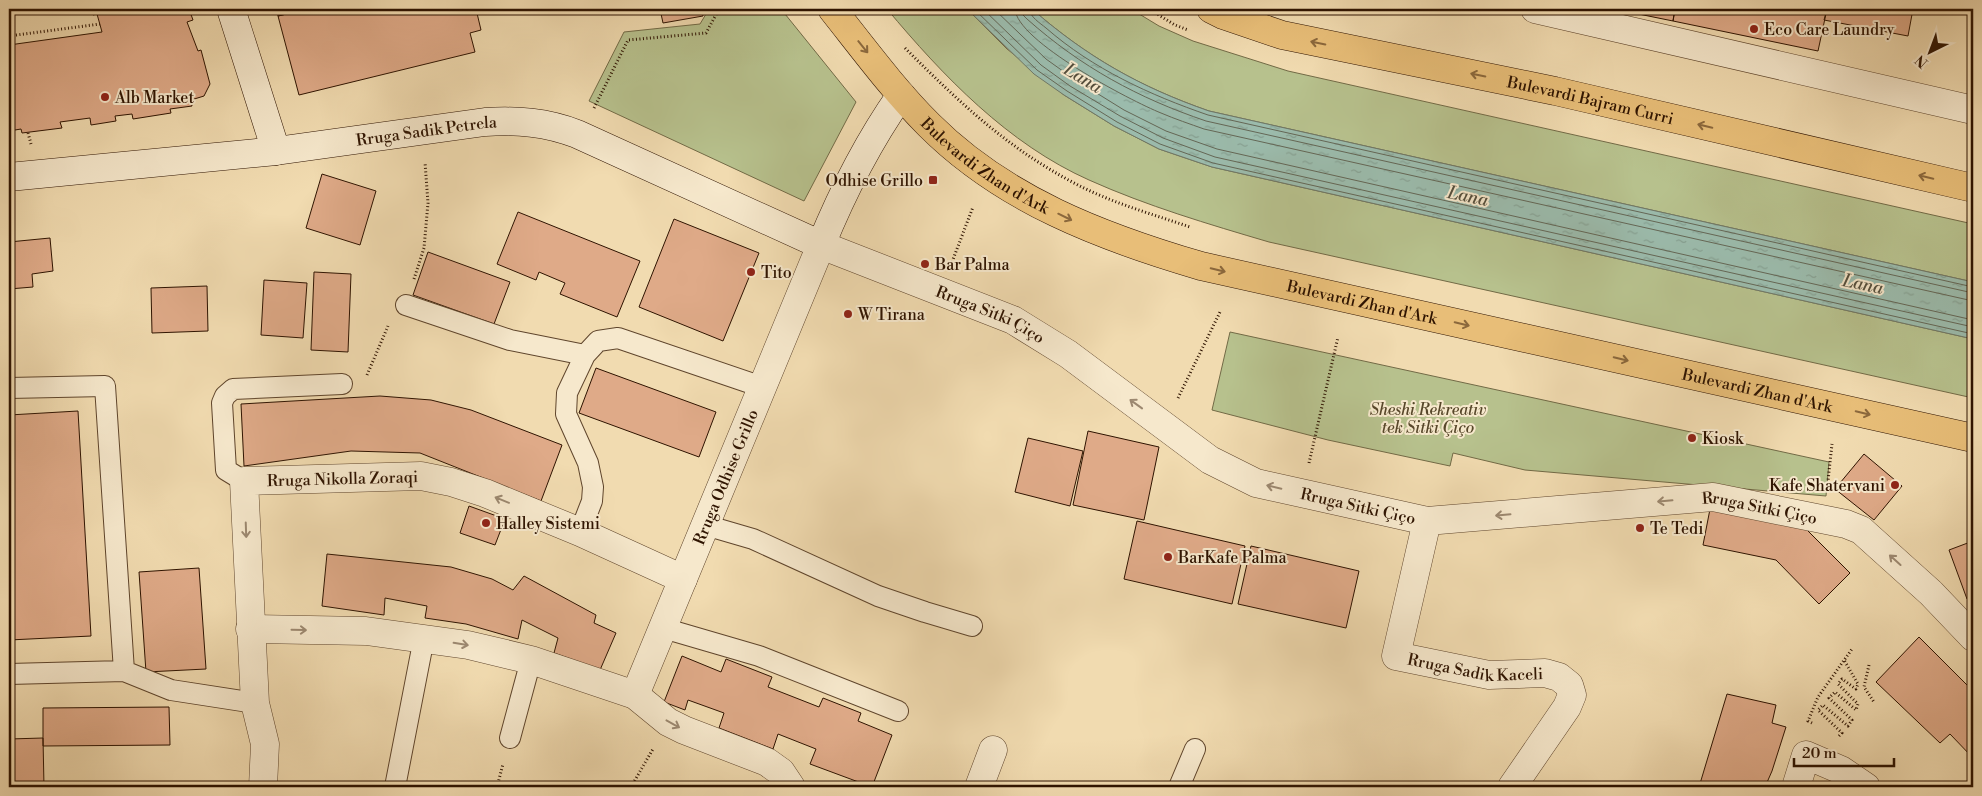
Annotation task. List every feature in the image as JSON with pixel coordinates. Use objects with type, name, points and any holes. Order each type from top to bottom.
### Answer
[{"type":"main road","name":"Bulevardi Zhan d'Ark","points":[[832,9],[901,95],[929,125],[960,152],[995,178],[1037,204],[1085,227],[1140,248],[1201,266],[1973,438]]},
{"type":"main road","name":"Bulevardi Bajram Curri","points":[[1211,9],[1282,35],[1555,91],[1973,188]]},
{"type":"street","points":[[231,9],[276,150]]},
{"type":"street","points":[[1542,10],[1973,110]]},
{"type":"street","points":[[1938,102],[1973,94]]},
{"type":"street","name":"Rruga Odhise Grillo","points":[[635,695],[843,192],[881,124],[901,95]]},
{"type":"street","name":"Rruga Sadik Petrela","points":[[9,178],[276,150],[485,122],[509,121],[557,126],[821,245]]},
{"type":"street","name":"Rruga Sitki Çiço","points":[[821,245],[941,290],[1013,320],[1068,354],[1210,460],[1256,483],[1427,521],[1713,497],[1846,524],[1861,530],[1931,593],[1973,637]]},
{"type":"street","name":"Rruga Nikolla Zoraqi","points":[[263,787],[265,744],[255,703],[244,481],[421,476],[451,482],[485,493],[580,532],[684,579]]},
{"type":"street","name":"Rruga Sadik Kaceli","points":[[1427,521],[1396,656],[1489,675],[1545,673],[1559,676],[1569,685],[1572,695],[1566,707],[1512,787]]},
{"type":"street","points":[[250,629],[366,631],[468,645],[531,660],[635,695],[668,722],[767,762],[781,772],[791,787]]},
{"type":"street","points":[[979,787],[993,750]]},
{"type":"street","points":[[1796,787],[1806,755],[1841,770],[1866,787]]},
{"type":"lane","points":[[406,305],[510,340],[585,355]]},
{"type":"lane","points":[[580,532],[592,501],[593,487],[588,464],[566,414],[568,393],[585,355],[598,341],[618,338],[762,387]]},
{"type":"lane","points":[[244,481],[226,470],[222,403],[225,396],[233,389],[342,384]]},
{"type":"lane","points":[[9,388],[105,386],[124,671]]},
{"type":"lane","points":[[705,525],[753,539],[878,596],[972,626]]},
{"type":"lane","points":[[663,628],[758,656],[898,711]]},
{"type":"lane","points":[[395,787],[424,638]]},
{"type":"lane","points":[[510,738],[531,660]]},
{"type":"lane","points":[[9,674],[124,671],[171,690],[255,703]]},
{"type":"lane","points":[[1179,787],[1195,749]]},
{"type":"path","points":[[600,99],[628,40],[706,34],[719,9]]},
{"type":"path","points":[[9,36],[100,24]]},
{"type":"path","points":[[9,40],[10,45]]},
{"type":"path","points":[[901,44],[948,91],[996,133],[1026,154],[1077,185],[1136,209],[1191,228]]},
{"type":"path","points":[[422,130],[428,202],[424,248]]},
{"type":"path","points":[[941,290],[974,207]]},
{"type":"path","points":[[1164,425],[1221,310]]},
{"type":"path","points":[[1302,493],[1338,337]]},
{"type":"path","points":[[1832,444],[1826,496],[1846,524]]},
{"type":"path","points":[[1815,725],[1808,721],[1818,697],[1852,649]]},
{"type":"path","points":[[1837,739],[1842,733],[1818,710],[1823,705],[1848,726],[1852,720],[1829,698],[1835,692],[1856,710],[1858,704],[1838,684],[1842,679],[1856,689],[1858,684],[1844,660]]},
{"type":"path","points":[[1869,664],[1864,687],[1874,702]]},
{"type":"path","points":[[631,787],[668,722]]},
{"type":"green space","points":[[709,9],[781,9],[856,102],[804,201],[589,101],[624,32],[700,24]]},
{"type":"green space","points":[[887,9],[967,9],[1007,49],[1064,95],[1114,126],[1159,149],[1212,167],[1973,339],[1973,398],[1269,242],[1155,206],[1089,180],[1031,148],[1004,128],[954,83]]},
{"type":"green space","points":[[1032,9],[1131,9],[1159,26],[1193,41],[1288,71],[1973,224],[1973,282],[1209,111],[1160,92],[1115,69],[1073,42]]},
{"type":"green space","name":"Sheshi Rekreativ tek Sitki Çiço","points":[[1230,332],[1829,462],[1826,496],[1525,470],[1453,453],[1450,466],[1328,440],[1212,410]]},
{"type":"water","name":"Lana","points":[[967,9],[1032,9],[1073,42],[1115,69],[1160,92],[1209,111],[1973,282],[1973,339],[1212,167],[1159,149],[1114,126],[1064,95],[1034,74]]},
{"type":"building","points":[[91,9],[189,9],[193,20],[187,22],[198,51],[201,50],[210,84],[204,96],[191,100],[192,106],[170,109],[171,113],[133,119],[132,114],[115,116],[116,121],[91,125],[90,118],[60,122],[62,128],[22,133],[21,129],[9,131],[9,45],[102,32],[97,14],[93,15]]},
{"type":"building","points":[[276,9],[308,9],[278,16]]},
{"type":"building","points":[[308,9],[476,9],[481,30],[470,33],[475,52],[299,95],[278,16]]},
{"type":"building","points":[[660,9],[702,9],[703,16],[663,23]]},
{"type":"building","points":[[1614,9],[1675,9],[1673,21]]},
{"type":"building","points":[[1675,9],[1827,9],[1818,51],[1673,21]]},
{"type":"building","points":[[1827,9],[1913,9],[1908,36],[1824,20]]},
{"type":"building","points":[[1950,9],[1973,9],[1973,14]]},
{"type":"building","points":[[322,174],[376,191],[360,245],[306,228]]},
{"type":"building","points":[[518,212],[640,261],[617,317],[560,294],[565,283],[539,272],[536,280],[497,264]]},
{"type":"building","points":[[674,219],[759,253],[723,341],[639,307]]},
{"type":"building","points":[[50,238],[53,271],[32,274],[33,287],[9,289],[9,242]]},
{"type":"building","points":[[428,252],[510,282],[494,324],[413,295]]},
{"type":"building","points":[[314,272],[351,274],[348,352],[311,350]]},
{"type":"building","points":[[264,280],[307,283],[303,338],[261,335]]},
{"type":"building","points":[[207,286],[208,331],[152,333],[151,288]]},
{"type":"building","points":[[596,368],[716,412],[699,457],[579,413]]},
{"type":"building","points":[[380,396],[431,400],[471,410],[562,445],[541,501],[420,453],[351,451],[244,466],[241,404]]},
{"type":"building","points":[[78,411],[91,636],[9,640],[9,415]]},
{"type":"building","points":[[1088,431],[1159,447],[1144,520],[1073,505]]},
{"type":"building","points":[[1028,438],[1083,451],[1070,506],[1015,492]]},
{"type":"building","points":[[1864,454],[1902,486],[1874,520],[1835,489]]},
{"type":"building","points":[[1711,504],[1800,523],[1850,573],[1819,604],[1776,560],[1703,545]]},
{"type":"building","points":[[469,506],[505,519],[495,545],[460,533]]},
{"type":"building","points":[[1137,521],[1245,546],[1232,604],[1124,579]]},
{"type":"building","points":[[1973,541],[1973,597],[1967,599],[1949,550]]},
{"type":"building","points":[[1251,546],[1359,571],[1346,628],[1238,604]]},
{"type":"building","points":[[327,554],[451,567],[492,579],[513,590],[524,576],[596,615],[594,623],[616,633],[600,670],[554,653],[558,638],[522,620],[518,639],[466,624],[425,618],[427,606],[385,598],[384,615],[322,606]]},
{"type":"building","points":[[199,568],[206,669],[146,672],[139,572]]},
{"type":"building","points":[[1919,637],[1973,691],[1973,758],[1950,734],[1940,743],[1876,682]]},
{"type":"building","points":[[682,656],[721,672],[726,659],[772,677],[768,687],[819,707],[823,698],[861,713],[858,721],[892,735],[872,787],[810,764],[816,749],[778,734],[773,749],[719,728],[724,713],[688,700],[685,710],[664,702]]},
{"type":"building","points":[[1727,694],[1776,705],[1772,723],[1786,727],[1765,787],[1699,787]]},
{"type":"building","points":[[169,707],[170,745],[43,746],[43,708]]},
{"type":"building","points":[[43,738],[44,787],[9,787],[9,739]]},
{"type":"place","name":"Eco Care Laundry","points":[[1754,29]]},
{"type":"place","name":"Alb Market","points":[[105,97]]},
{"type":"place","name":"Odhise Grillo","points":[[933,180]]},
{"type":"place","name":"Bar Palma","points":[[925,264]]},
{"type":"place","name":"Tito","points":[[751,272]]},
{"type":"place","name":"W Tirana","points":[[848,314]]},
{"type":"place","name":"Kiosk","points":[[1692,438]]},
{"type":"place","name":"Kafe Shatervani","points":[[1895,485]]},
{"type":"place","name":"Halley Sistemi","points":[[486,523]]},
{"type":"place","name":"Te Tedi","points":[[1640,528]]},
{"type":"place","name":"BarKafe Palma","points":[[1168,557]]}]
